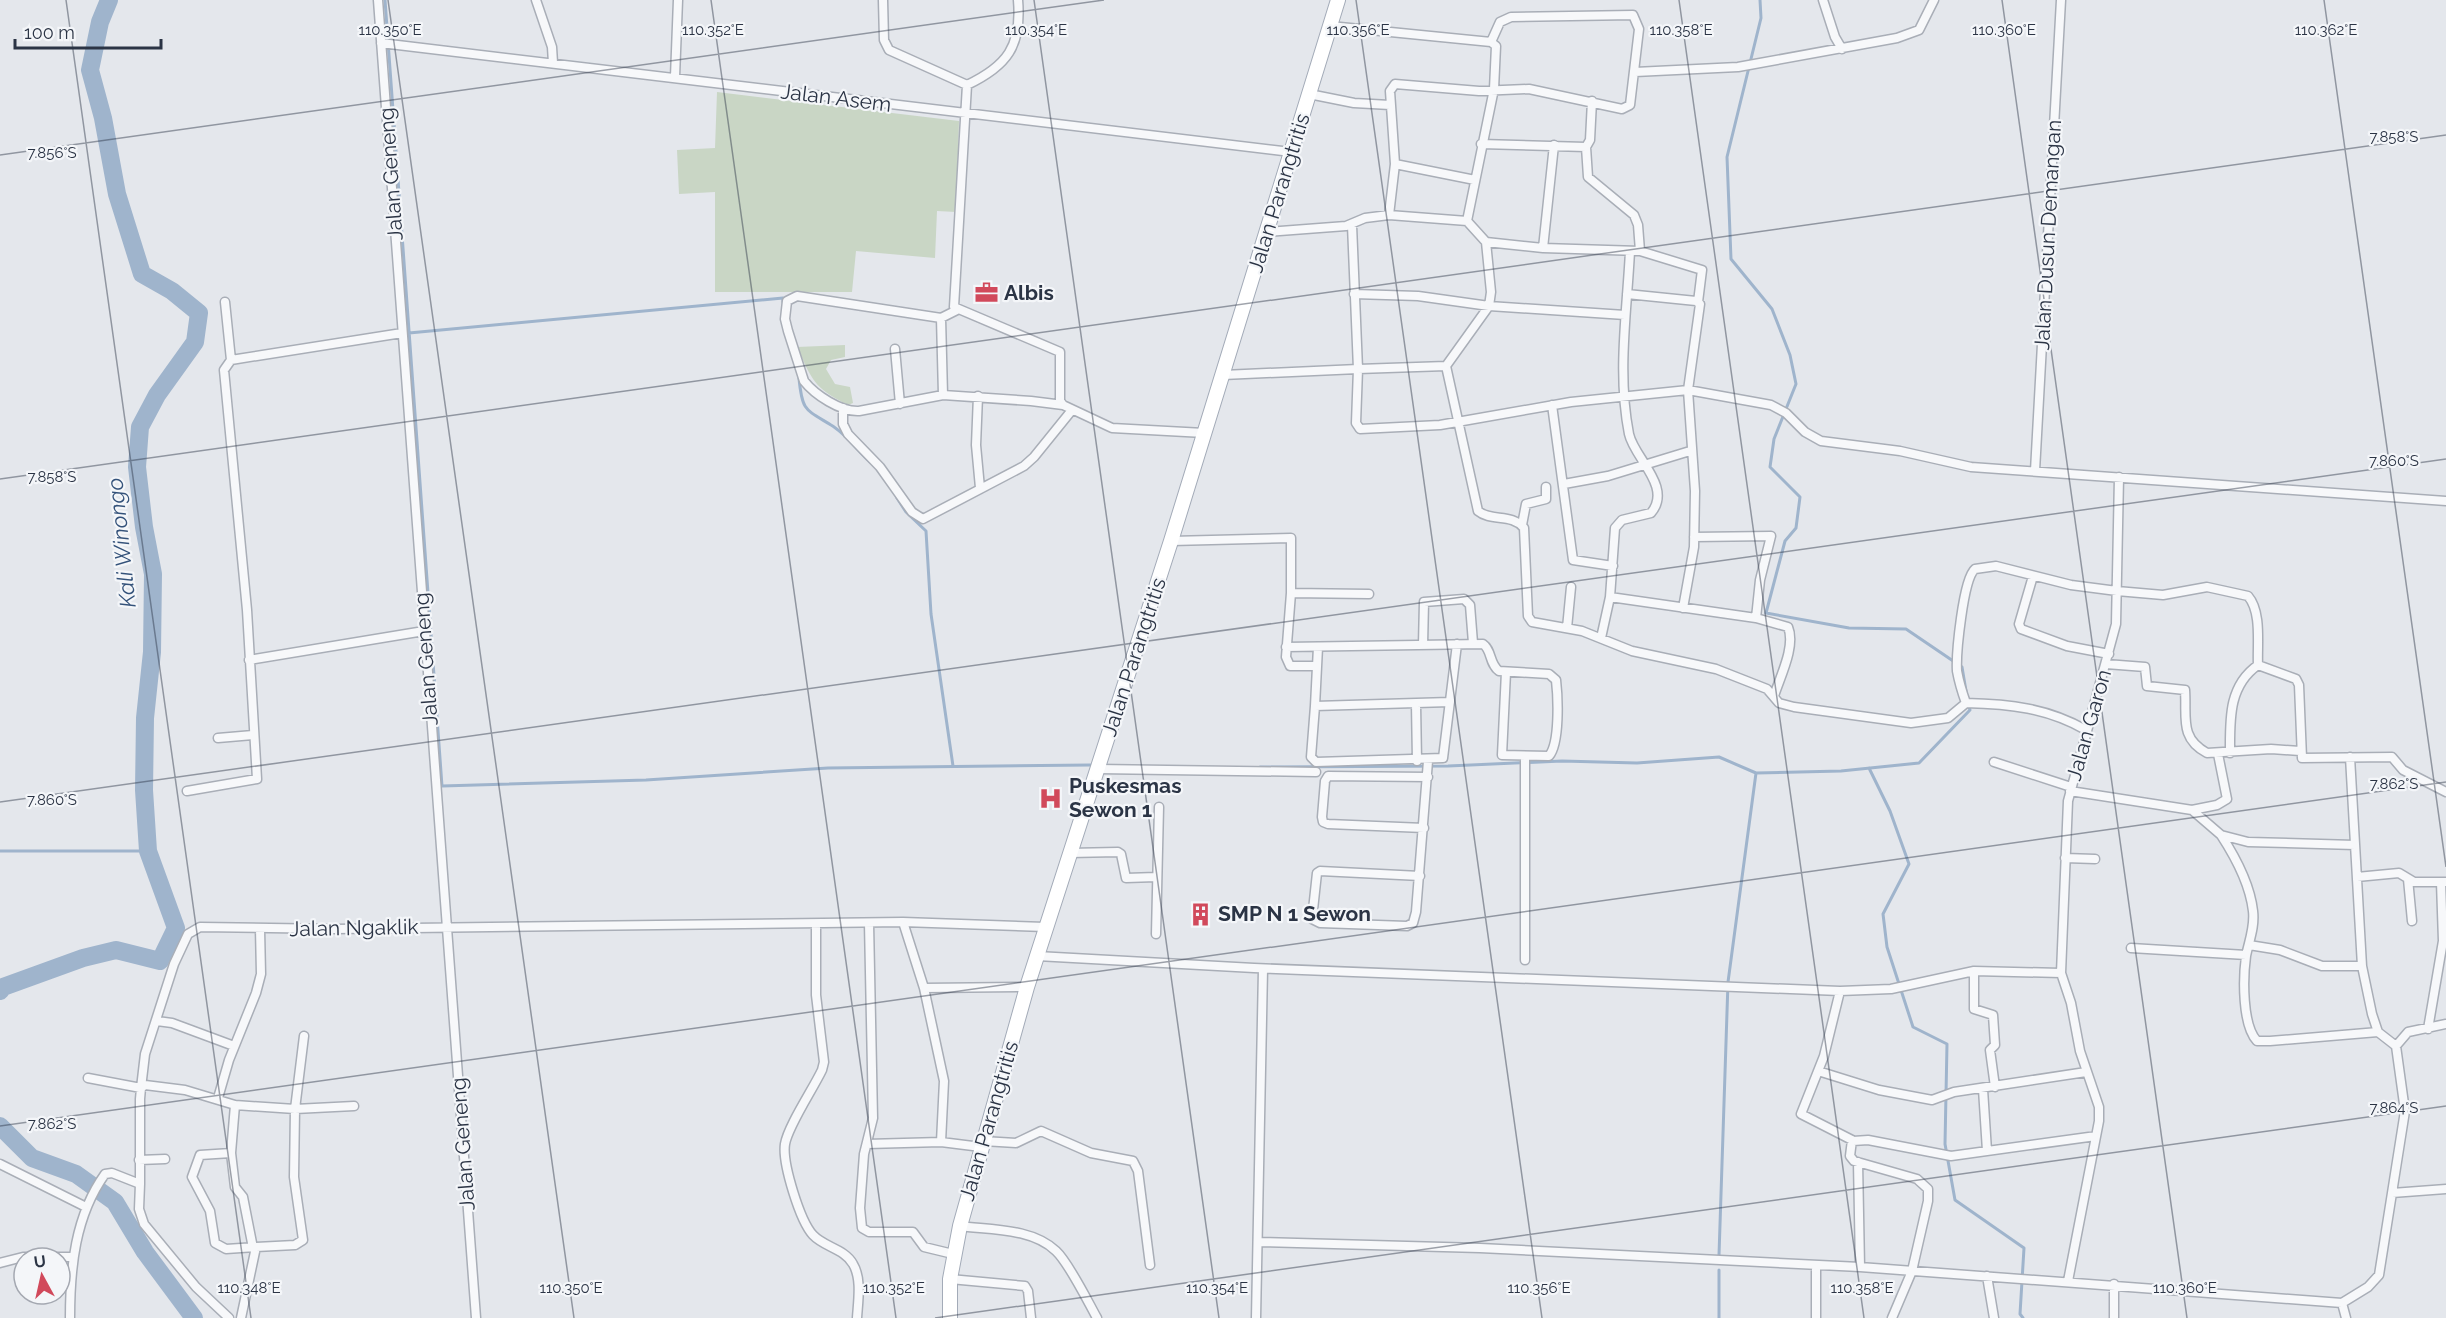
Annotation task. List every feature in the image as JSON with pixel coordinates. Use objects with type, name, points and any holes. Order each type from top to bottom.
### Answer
[{"type":"main road","name":"Jalan Parangtritis","points":[[950,1318],[950,1279],[960,1226],[1027,987],[1171,541],[1338,0]]},
{"type":"street","name":"Jalan Geneng","points":[[378,0],[423,631],[476,1318]]},
{"type":"street","points":[[536,0],[552,47],[553,63]]},
{"type":"street","points":[[675,77],[678,0]]},
{"type":"street","points":[[883,0],[884,40],[890,50],[967,85]]},
{"type":"street","points":[[967,85],[992,73],[1006,57],[1019,26],[1018,0]]},
{"type":"street","points":[[1823,0],[1835,37],[1842,49]]},
{"type":"street","points":[[1635,72],[1761,64],[1915,33],[1924,23],[1934,0]]},
{"type":"street","name":"Jalan Dusun Demangan","points":[[2035,471],[2061,0]]},
{"type":"street","points":[[1389,215],[1395,164],[1390,105],[1391,86],[1400,83],[1455,90],[1529,89],[1622,109],[1628,107],[1635,72],[1639,28],[1633,15],[1511,17],[1497,26],[1491,42]]},
{"type":"street","points":[[1330,26],[1491,42],[1496,46],[1494,89],[1467,221]]},
{"type":"street","name":"Jalan Asem","points":[[381,43],[1292,152]]},
{"type":"street","points":[[967,85],[954,304],[957,309],[1060,352],[1062,359],[1059,396],[1063,405]]},
{"type":"street","points":[[1309,94],[1354,103],[1390,105]]},
{"type":"street","points":[[1592,101],[1590,140],[1586,147],[1588,177],[1634,215],[1638,225],[1640,251]]},
{"type":"street","points":[[1481,144],[1586,147]]},
{"type":"street","points":[[1543,248],[1554,145]]},
{"type":"street","points":[[1395,164],[1475,180]]},
{"type":"street","points":[[1267,232],[1352,225],[1365,218],[1389,215],[1467,221],[1486,242],[1491,285],[1489,306],[1446,366],[1478,511],[1485,515],[1515,520],[1522,525]]},
{"type":"street","points":[[1352,225],[1358,428],[1459,423],[1552,405],[1688,390],[1771,405],[1786,413],[1805,432],[1821,441],[1900,451],[1971,467],[2292,492],[2446,501]]},
{"type":"street","points":[[1486,242],[1543,248],[1640,251],[1701,268],[1698,302],[1700,309],[1688,390],[1690,451],[1694,478],[1694,537],[1692,566],[1683,608]]},
{"type":"street","points":[[1601,638],[1610,597],[1617,525],[1622,520],[1648,514],[1655,508],[1655,484],[1647,465],[1631,442],[1624,396],[1622,373],[1630,251]]},
{"type":"street","points":[[1354,294],[1418,296],[1489,306],[1625,315]]},
{"type":"street","points":[[1627,294],[1698,302]]},
{"type":"street","points":[[957,309],[941,318],[797,296],[787,301],[785,319],[804,381],[810,388],[843,408],[859,411],[943,395],[978,396],[1063,405],[1122,430],[1204,433]]},
{"type":"street","points":[[187,791],[257,779],[240,525],[224,370],[231,360],[225,302]]},
{"type":"street","points":[[941,318],[943,395]]},
{"type":"street","points":[[231,360],[402,333]]},
{"type":"street","points":[[895,350],[900,404]]},
{"type":"street","points":[[1223,375],[1446,366]]},
{"type":"street","points":[[978,396],[976,445],[980,488]]},
{"type":"street","points":[[1552,405],[1573,560],[1613,566]]},
{"type":"street","points":[[843,408],[843,424],[848,434],[880,467],[916,516],[923,519],[931,517],[980,488],[1024,466],[1072,410]]},
{"type":"street","points":[[1564,484],[1647,465],[1690,451]]},
{"type":"street","name":"Jalan Garon","points":[[2068,1281],[2096,1136],[2099,1107],[2086,1072],[2061,973],[2065,858],[2070,789],[2116,624],[2119,477]]},
{"type":"street","points":[[1546,487],[1546,499],[1526,504],[1522,525],[1525,537],[1528,618],[1534,623],[1567,628],[1601,638],[1632,651],[1716,669],[1767,689],[1783,705],[1911,723],[1948,718],[1969,703],[2040,710],[2057,715],[2086,730]]},
{"type":"street","points":[[1694,537],[1771,536],[1760,580],[1756,618]]},
{"type":"street","points":[[1171,541],[1291,538],[1287,662],[1290,666],[1317,666]]},
{"type":"street","points":[[1969,703],[1957,669],[1957,659],[1967,584],[1972,572],[1981,567],[1996,566],[2071,585],[2116,591],[2163,595],[2207,587],[2247,596],[2253,603],[2256,616],[2258,665]]},
{"type":"street","points":[[2033,576],[2019,624],[2021,629],[2067,646],[2109,654]]},
{"type":"street","points":[[1567,628],[1571,587]]},
{"type":"street","points":[[1291,593],[1369,594]]},
{"type":"street","points":[[1610,597],[1756,618],[1786,626],[1790,633],[1789,650],[1774,696]]},
{"type":"street","points":[[1423,645],[1425,602],[1464,599],[1470,605],[1473,643]]},
{"type":"street","points":[[249,660],[423,631]]},
{"type":"street","points":[[1286,647],[1473,643],[1486,645],[1494,667],[1506,672],[1549,674],[1556,680],[1556,729],[1551,754],[1547,757],[1525,762],[1502,753],[1506,672]]},
{"type":"street","points":[[1318,647],[1311,757],[1316,762],[1428,762],[1439,760],[1444,756],[1457,644]]},
{"type":"street","points":[[2106,664],[2143,667],[2146,668],[2147,686],[2185,690],[2185,729],[2189,740],[2207,753],[2271,749],[2300,751]]},
{"type":"street","points":[[2258,665],[2296,679],[2299,685],[2301,757],[2305,759],[2392,757],[2403,770],[2446,792]]},
{"type":"street","points":[[2230,753],[2234,700],[2240,680],[2258,665]]},
{"type":"street","points":[[1315,706],[1449,702]]},
{"type":"street","points":[[1416,704],[1417,761]]},
{"type":"street","points":[[219,738],[253,735]]},
{"type":"street","points":[[1994,762],[2070,789],[2193,810],[2217,805],[2227,799],[2218,754]]},
{"type":"street","points":[[1259,1242],[1480,1248],[1860,1267],[2026,1280],[2114,1284],[2342,1303],[2368,1287],[2379,1275],[2405,1111],[2396,1046],[2378,1032],[2362,966],[2350,757]]},
{"type":"street","points":[[1420,876],[1318,872],[1312,919],[1320,923],[1412,925],[1416,918],[1420,876],[1424,828],[1428,762]]},
{"type":"street","points":[[1525,762],[1525,960]]},
{"type":"street","points":[[1098,769],[1316,772]]},
{"type":"street","points":[[1424,828],[1323,822],[1324,782],[1328,776],[1428,775]]},
{"type":"street","points":[[1156,934],[1159,807]]},
{"type":"street","points":[[2193,810],[2221,835],[2234,855],[2247,886],[2253,911],[2244,979],[2250,1034],[2257,1041],[2330,1038],[2378,1032]]},
{"type":"street","points":[[2221,835],[2248,842],[2355,845]]},
{"type":"street","points":[[1069,853],[1118,852],[1121,854],[1126,878],[1156,877]]},
{"type":"street","points":[[2065,858],[2095,859]]},
{"type":"street","points":[[2357,877],[2399,873],[2414,882],[2444,882],[2443,941],[2428,1029]]},
{"type":"street","points":[[2408,879],[2412,921]]},
{"type":"street","points":[[903,922],[924,988],[944,1081],[941,1143]]},
{"type":"street","name":"Jalan Ngaklik","points":[[229,1318],[196,1287],[144,1224],[139,1209],[141,1088],[145,1054],[174,964],[188,934],[200,927],[260,929],[903,922],[1045,927]]},
{"type":"street","points":[[869,923],[874,1083],[872,1125],[867,1144],[862,1185],[862,1228],[869,1232],[913,1232],[924,1247],[954,1254]]},
{"type":"street","points":[[816,924],[816,995],[824,1062],[786,1140],[787,1164],[808,1228],[821,1241],[853,1262],[858,1279],[857,1318]]},
{"type":"street","points":[[218,1098],[234,1046],[253,1004],[261,974],[260,929]]},
{"type":"street","points":[[2249,945],[2280,950],[2322,966],[2362,966]]},
{"type":"street","points":[[2131,948],[2246,955]]},
{"type":"street","points":[[1037,956],[1263,969],[1840,991],[1892,989],[1974,971],[2061,973]]},
{"type":"street","points":[[1256,1318],[1263,969]]},
{"type":"street","points":[[1974,971],[1974,1009],[1993,1015],[1995,1045],[1990,1050],[1995,1087]]},
{"type":"street","points":[[924,988],[1027,987]]},
{"type":"street","points":[[1840,991],[1830,1037],[1801,1114],[1853,1141],[1868,1140],[1946,1156],[2096,1136]]},
{"type":"street","points":[[157,1021],[172,1023],[234,1046]]},
{"type":"street","points":[[2396,1046],[2408,1032],[2446,1024]]},
{"type":"street","points":[[231,1153],[200,1155],[192,1177],[210,1210],[215,1243],[226,1249],[295,1245],[303,1240],[294,1177],[295,1108],[304,1036]]},
{"type":"street","points":[[1818,1071],[1878,1089],[1932,1100],[1948,1094],[2086,1072]]},
{"type":"street","points":[[88,1078],[141,1088],[150,1084],[218,1098],[235,1105],[295,1108],[354,1106]]},
{"type":"street","points":[[1983,1089],[1987,1151]]},
{"type":"street","points":[[235,1105],[231,1153],[235,1186],[243,1197],[255,1247],[241,1318]]},
{"type":"street","points":[[867,1144],[1016,1143],[1041,1131],[1091,1153],[1133,1161],[1138,1171],[1150,1265]]},
{"type":"street","points":[[1853,1141],[1850,1156],[1858,1162],[1917,1179],[1928,1189],[1928,1201],[1912,1271],[1892,1318]]},
{"type":"street","points":[[139,1160],[165,1159]]},
{"type":"street","points":[[1858,1162],[1860,1267]]},
{"type":"street","points":[[0,1164],[87,1205]]},
{"type":"street","points":[[70,1318],[73,1257],[87,1205],[105,1174],[112,1173],[140,1184]]},
{"type":"street","points":[[2392,1193],[2446,1189]]},
{"type":"street","points":[[960,1226],[1023,1234],[1051,1247],[1058,1253],[1097,1318]]},
{"type":"street","points":[[0,1263],[32,1257],[73,1257]]},
{"type":"street","points":[[1816,1266],[1816,1318]]},
{"type":"street","points":[[1987,1276],[1994,1318]]},
{"type":"street","points":[[950,1279],[1025,1286],[1028,1291],[1031,1318]]},
{"type":"street","points":[[2114,1284],[2114,1318]]},
{"type":"street","points":[[2342,1303],[2346,1318]]},
{"type":"green space","points":[[717,92],[959,121],[956,212],[937,211],[935,258],[856,251],[852,292],[715,292],[715,192],[679,194],[677,150],[715,148]]},
{"type":"green space","points":[[845,345],[845,357],[831,360],[826,369],[835,384],[850,387],[853,403],[848,405],[815,382],[797,347]]},
{"type":"waterway","name":"Kali Winongo","points":[[0,991],[3,987],[83,958],[116,950],[160,961],[176,928],[148,851],[144,790],[145,718],[152,652],[153,574],[144,527],[137,467],[140,427],[157,395],[195,342],[199,313],[172,291],[142,274],[117,194],[103,118],[90,70],[100,22],[109,0]]},
{"type":"waterway","points":[[385,0],[442,786],[646,780],[828,768],[1090,765]]},
{"type":"waterway","points":[[1760,0],[1761,18],[1727,157],[1731,259],[1772,309],[1790,355],[1796,384],[1774,439],[1770,467],[1800,497],[1796,528],[1785,541],[1766,613],[1849,628],[1906,629],[1962,667],[1966,691]]},
{"type":"waterway","points":[[409,333],[783,298],[783,302]]},
{"type":"waterway","points":[[799,378],[806,408],[841,433],[870,462]]},
{"type":"waterway","points":[[897,498],[906,512],[926,531],[931,614],[953,766]]},
{"type":"waterway","points":[[1260,767],[1448,766],[1562,761],[1637,763],[1719,757],[1756,773],[1841,771],[1919,763],[1970,710],[1968,704]]},
{"type":"waterway","points":[[1869,768],[1890,811],[1909,864],[1883,914],[1887,947],[1913,1027],[1947,1044],[1945,1144],[1955,1200],[2024,1248],[2020,1314],[2023,1318]]},
{"type":"waterway","points":[[1719,1255],[1728,982],[1756,773]]},
{"type":"waterway","points":[[0,851],[148,851]]},
{"type":"waterway","name":"Kali Winongo","points":[[0,1126],[32,1158],[76,1174],[115,1202],[145,1252],[194,1318]]},
{"type":"waterway","points":[[1719,1270],[1719,1318]]},
{"type":"place","name":"Albis","points":[[986,293]]},
{"type":"place","name":"Puskesmas Sewon 1","points":[[1051,798]]},
{"type":"place","name":"SMP N 1 Sewon","points":[[1200,914]]}]
